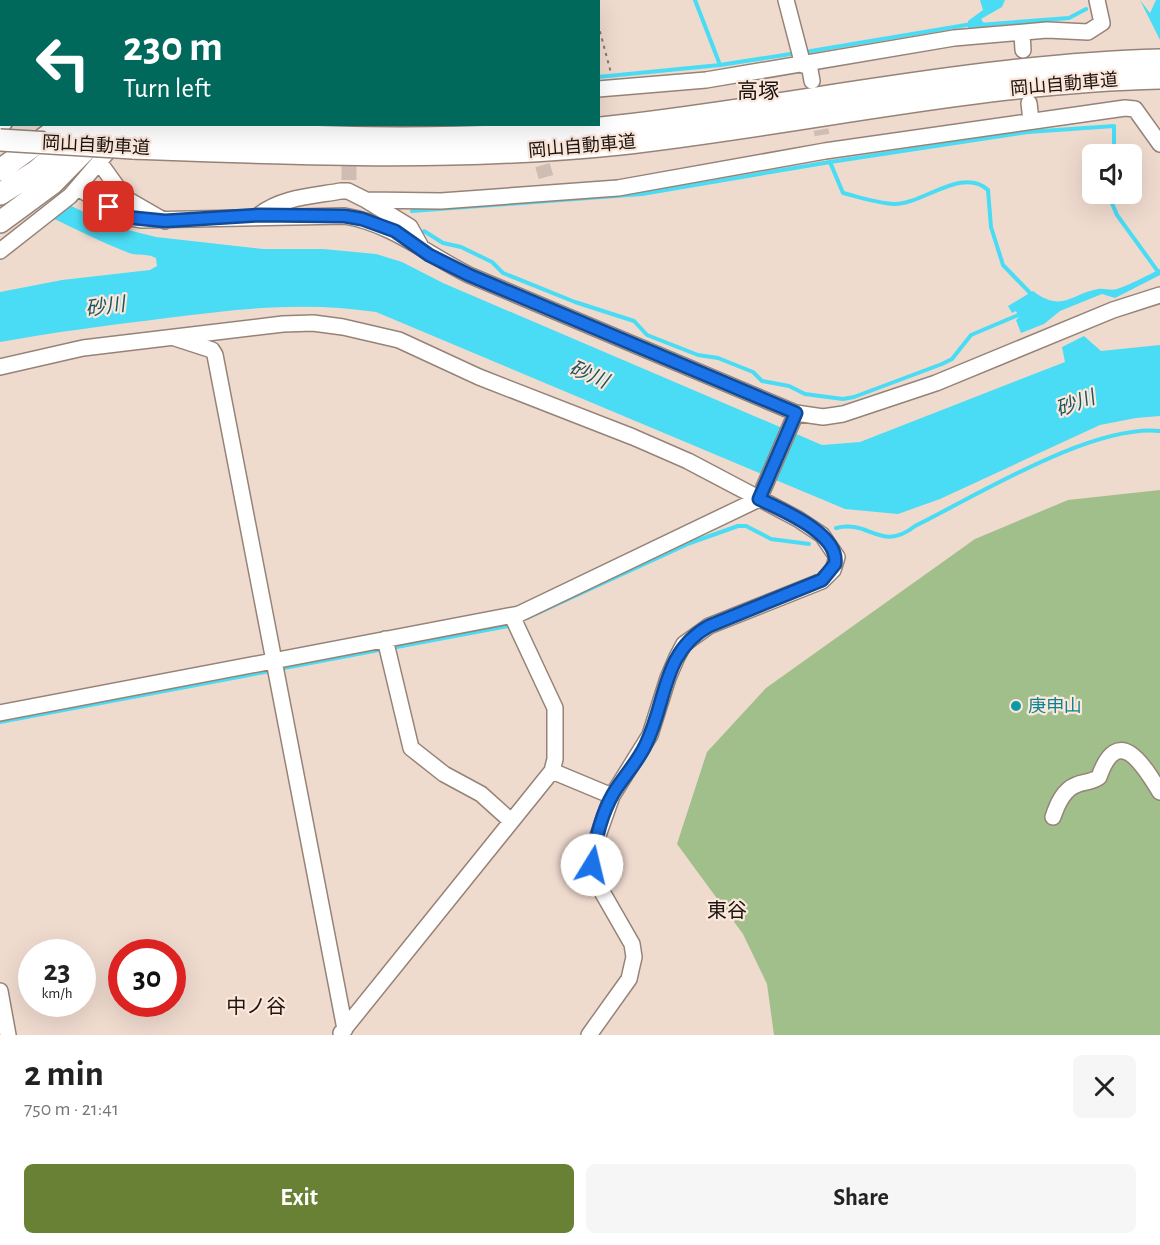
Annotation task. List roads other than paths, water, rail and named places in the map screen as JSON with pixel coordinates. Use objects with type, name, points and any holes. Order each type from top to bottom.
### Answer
[{"type":"highway","name":"岡山自動車道","points":[[0,140],[133,148],[363,156],[528,152],[620,144],[765,125],[938,97],[1050,84],[1129,70],[1160,60]]},
{"type":"highway","name":"岡山自動車道","points":[[81,126],[151,131],[411,138],[526,135],[762,107],[933,80],[1129,70],[1160,78]]},
{"type":"highway","points":[[0,194],[18,167],[61,126]]},
{"type":"highway","points":[[18,167],[86,126]]},
{"type":"highway","points":[[8,216],[53,183],[107,126]]},
{"type":"street","points":[[786,0],[812,81]]},
{"type":"street","points":[[600,90],[706,80],[803,58],[932,41],[1022,33],[1088,32],[1102,23],[1097,0]]},
{"type":"street","points":[[1022,33],[1023,50]]},
{"type":"street","points":[[1029,103],[1031,121]]},
{"type":"street","points":[[366,200],[441,201],[548,184],[618,188],[825,151],[1125,108],[1135,109],[1160,144]]},
{"type":"street","points":[[0,250],[74,192],[129,126]]},
{"type":"street","points":[[822,135],[825,151]]},
{"type":"street","points":[[102,166],[125,198],[165,221]]},
{"type":"street","points":[[259,215],[272,205],[349,185],[366,200],[410,227],[422,249]]},
{"type":"street","points":[[74,192],[125,217],[165,221],[259,215],[345,216],[362,219],[395,231],[469,275],[795,417],[843,414],[936,384],[1113,310],[1160,295]]},
{"type":"street","points":[[0,366],[84,348],[251,327],[314,323],[399,340],[439,356],[478,377],[679,457],[761,495],[822,535],[837,557],[833,570],[822,580],[709,626],[684,644],[668,678],[645,748],[612,796],[595,844],[592,865],[602,894],[632,944],[634,957],[629,979],[589,1035]]},
{"type":"street","points":[[172,337],[212,350],[215,355],[342,1032]]},
{"type":"street","points":[[0,713],[273,661],[387,646],[512,616],[761,495],[795,417]]},
{"type":"street","points":[[342,1032],[552,771],[555,759],[556,713],[512,616]]},
{"type":"street","points":[[387,646],[411,748],[444,774],[481,794],[511,821]]},
{"type":"street","points":[[1053,817],[1058,803],[1066,792],[1077,784],[1085,784],[1099,777],[1107,756],[1115,751],[1133,754],[1141,761],[1160,792]]},
{"type":"street","points":[[552,771],[612,796]]},
{"type":"street","points":[[0,991],[8,1035]]},
{"type":"water","points":[[980,0],[1005,0],[1002,7],[981,19],[986,27],[968,28],[968,21],[983,10]]},
{"type":"water","points":[[1140,0],[1150,13],[1156,0],[1160,0],[1160,40]]},
{"type":"water","name":"砂川","points":[[69,205],[116,227],[156,237],[263,249],[323,249],[376,254],[402,262],[443,283],[822,445],[860,442],[1065,362],[1062,347],[1084,336],[1101,351],[1160,345],[1160,416],[1100,425],[940,499],[898,514],[845,509],[376,312],[323,307],[245,309],[104,326],[0,342],[0,292],[62,280],[150,270],[157,266],[156,258],[129,253],[52,218]]},
{"type":"water","points":[[1160,269],[1160,275],[1115,298],[1102,294],[1060,311],[1044,324],[1021,333],[1016,320],[1019,317],[1016,311],[1012,313],[1008,306],[1033,291],[1052,301],[1059,301],[1098,289],[1117,289]]},
{"type":"waterway","points":[[695,0],[720,65]]},
{"type":"waterway","points":[[979,25],[1069,18],[1086,9]]},
{"type":"waterway","points":[[805,52],[972,24]]},
{"type":"waterway","points":[[600,77],[720,65],[797,53]]},
{"type":"waterway","points":[[830,162],[1028,132],[1114,126],[1114,144]]},
{"type":"waterway","points":[[412,211],[642,194],[830,162],[843,193],[881,202],[905,203],[942,188],[966,182],[978,184],[988,190],[991,227],[1003,265],[1033,296]]},
{"type":"waterway","points":[[1112,204],[1117,215],[1159,273]]},
{"type":"waterway","points":[[424,231],[443,243],[461,247],[492,262],[503,273],[575,302],[634,321],[647,335],[698,355],[718,358],[753,372],[762,381],[789,386],[805,394],[843,399],[854,397],[942,364],[952,359],[971,335],[1023,313]]},
{"type":"waterway","points":[[836,528],[847,526],[884,536],[893,536],[903,533],[1002,480],[1069,450],[1133,432],[1160,431]]},
{"type":"waterway","points":[[527,618],[690,543],[738,526],[746,526],[771,539],[809,544]]},
{"type":"waterway","points":[[391,648],[508,626]]},
{"type":"waterway","points":[[284,668],[384,649]]},
{"type":"waterway","points":[[0,722],[270,671]]},
{"type":"tunnel","points":[[817,107],[822,135]]},
{"type":"tunnel","points":[[349,126],[349,180]]},
{"type":"tunnel","points":[[536,143],[546,177]]},
{"type":"place","name":"庚申山","points":[[1016,706]]},
{"type":"district","name":"高塚","points":[[758,91]]},
{"type":"district","name":"東谷","points":[[727,910]]},
{"type":"district","name":"中ノ谷","points":[[256,1006]]}]
